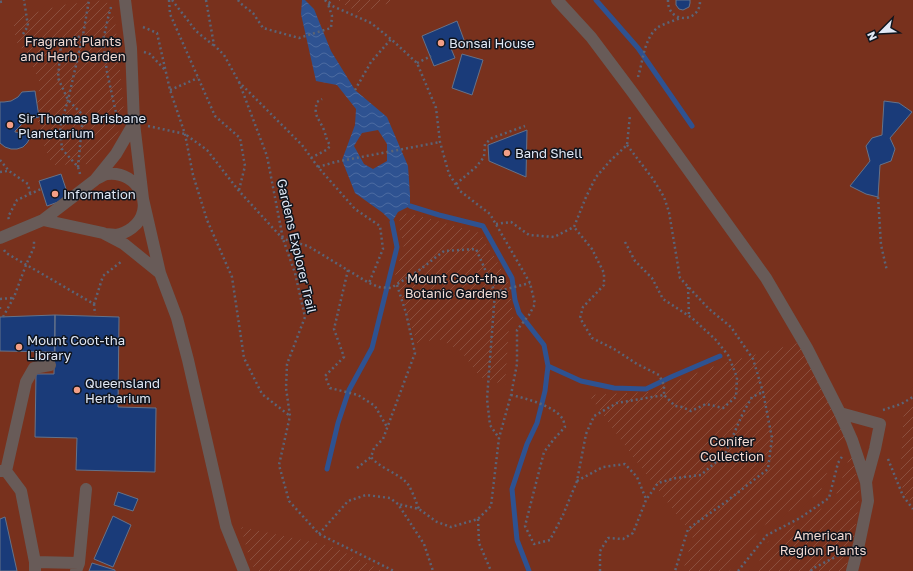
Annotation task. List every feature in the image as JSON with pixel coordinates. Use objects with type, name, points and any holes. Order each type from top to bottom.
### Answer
[{"type":"street","points":[[125,0],[131,48],[134,123],[144,199],[160,273],[177,318],[188,360],[226,526],[244,571]]},
{"type":"street","points":[[557,0],[591,37],[633,93],[766,278],[808,348],[852,440],[866,482],[868,501],[852,571]]},
{"type":"street","points":[[95,180],[116,154],[134,123]]},
{"type":"street","points":[[1,243],[15,232],[43,220],[95,180],[106,174],[118,174],[129,178],[138,186],[144,199],[143,214],[137,224],[127,232],[121,234],[115,235],[103,233],[43,220]]},
{"type":"street","points":[[103,233],[124,244],[160,273]]},
{"type":"street","points":[[50,365],[34,368],[26,382],[3,471],[21,491],[35,566],[77,567],[86,489]]},
{"type":"street","points":[[840,413],[880,424],[866,482]]},
{"type":"path","points":[[23,34],[28,26],[24,0]]},
{"type":"path","points":[[78,167],[62,149],[60,127],[68,100],[83,35],[89,0]]},
{"type":"path","points":[[170,0],[196,31],[224,55],[239,82],[302,145],[318,167],[355,209],[380,226],[383,249],[369,283]]},
{"type":"path","points":[[170,0],[170,14],[215,116],[240,138],[245,166],[239,191]]},
{"type":"path","points":[[206,0],[214,45]]},
{"type":"path","points":[[238,0],[253,13],[263,28],[299,38],[331,28],[332,16],[325,0]]},
{"type":"path","points":[[328,4],[332,0]]},
{"type":"path","points":[[668,0],[669,7],[672,12],[675,16],[680,18],[691,17],[696,14],[699,9],[700,0]]},
{"type":"path","points":[[0,2],[4,1]]},
{"type":"path","points":[[328,4],[371,23],[417,63],[436,108],[440,142],[449,174],[460,191],[490,214],[530,283],[535,304],[529,316],[517,330],[517,364],[511,395],[499,438],[491,506],[478,519],[451,527],[437,522],[419,509],[398,504]]},
{"type":"path","points":[[112,6],[103,41],[107,72],[118,124]]},
{"type":"path","points":[[642,60],[650,37],[658,27],[680,18]]},
{"type":"path","points":[[128,20],[157,34],[170,90],[185,134],[193,175],[207,220],[232,277],[244,358],[262,394],[290,416]]},
{"type":"path","points":[[81,178],[78,167],[84,115],[68,100],[58,78],[61,44],[83,35]]},
{"type":"path","points":[[355,90],[371,62],[391,39]]},
{"type":"path","points":[[131,48],[150,54],[166,71]]},
{"type":"path","points":[[417,63],[430,56]]},
{"type":"path","points":[[170,90],[198,78]]},
{"type":"path","name":"Gardens Explorer Trail","points":[[239,82],[267,156],[282,239],[295,273],[304,317],[286,364],[286,388],[290,416],[279,465],[289,501],[319,534],[394,571]]},
{"type":"path","points":[[496,224],[511,222],[529,235],[554,237],[574,227],[596,177],[627,145],[633,93]]},
{"type":"path","points":[[311,158],[328,149],[330,145],[326,139],[324,130],[315,110],[317,102],[322,98]]},
{"type":"path","points":[[134,123],[185,134],[207,150],[239,191],[282,239],[308,246],[369,283],[379,287],[392,288],[418,271],[444,251],[476,249],[495,292],[487,399],[490,425],[499,438]]},
{"type":"path","points":[[456,184],[476,167],[484,157],[485,144],[492,138],[525,126]]},
{"type":"path","points":[[318,167],[335,162],[440,142]]},
{"type":"path","points":[[627,145],[653,179],[664,197],[669,212],[680,278],[709,309],[731,327],[753,359],[763,392],[772,438],[768,470],[688,529],[675,571]]},
{"type":"path","points":[[0,160],[9,171],[28,184],[30,193]]},
{"type":"path","points":[[0,172],[9,171]]},
{"type":"path","points":[[15,232],[8,217],[17,200],[41,189]]},
{"type":"path","points":[[878,197],[881,245],[886,270]]},
{"type":"path","points":[[3,317],[14,298],[34,247],[35,241],[30,226]]},
{"type":"path","points":[[574,227],[592,249],[604,273],[604,285],[583,307],[580,318],[592,338],[658,375],[664,385],[664,395],[675,406],[682,407],[690,411],[706,404],[722,408],[736,397],[737,377],[728,355],[715,339],[689,316],[663,299],[652,278],[634,261],[625,242]]},
{"type":"path","points":[[1,243],[6,253],[94,304]]},
{"type":"path","points":[[95,314],[94,304],[103,276],[124,260]]},
{"type":"path","points":[[348,270],[334,329],[344,357],[325,376],[330,388],[358,395],[375,406],[387,427]]},
{"type":"path","points":[[495,292],[530,283]]},
{"type":"path","points":[[357,468],[371,457],[374,448],[383,439],[415,353],[406,313],[397,285]]},
{"type":"path","points":[[688,287],[689,316]]},
{"type":"path","points":[[0,299],[14,298]]},
{"type":"path","points":[[600,571],[600,550],[608,538],[623,539],[633,533],[646,500],[658,483],[676,478],[701,475],[726,454],[752,397],[763,392]]},
{"type":"path","points":[[511,395],[529,399],[551,409],[562,418],[565,427],[544,452],[526,526],[534,544],[550,540],[563,515],[577,481],[586,434],[594,416],[617,403],[664,395]]},
{"type":"path","points":[[883,410],[901,404],[913,397]]},
{"type":"path","points":[[738,571],[767,535],[800,518],[829,498],[838,462],[852,440]]},
{"type":"path","points":[[875,448],[887,457],[903,496],[913,509]]},
{"type":"path","points":[[371,457],[375,462],[407,482],[419,509]]},
{"type":"path","points":[[577,481],[603,467],[625,464],[637,477],[646,500]]},
{"type":"path","points":[[319,534],[348,501],[366,495],[390,498],[398,504],[424,544],[433,571]]},
{"type":"path","points":[[478,519],[479,543],[491,571]]},
{"type":"path","points":[[811,571],[812,569],[859,544]]},
{"type":"green space","name":"Mount Coot-tha Botanic Gardens","points":[[0,0],[913,0],[913,571],[0,571]]},
{"type":"green space","name":"Fragrant Plants and Herb Garden","points":[[106,0],[115,20],[125,122],[102,155],[90,164],[52,165],[44,145],[36,113],[40,83],[29,58],[16,41],[13,19],[62,5]]},
{"type":"green space","points":[[337,0],[398,0],[359,13]]},
{"type":"green space","points":[[409,213],[480,233],[508,280],[514,323],[509,326],[505,385],[480,377],[461,351],[439,339],[417,343],[395,276],[404,245],[398,224],[402,215]]},
{"type":"green space","name":"Conifer Collection","points":[[798,343],[847,439],[830,464],[820,493],[761,527],[729,571],[683,571],[693,536],[631,454],[589,395],[648,392],[720,364]]},
{"type":"green space","points":[[913,404],[913,504],[905,495],[900,480],[904,409]]},
{"type":"green space","name":"American Region Plants","points":[[851,453],[860,493],[854,538],[845,571],[755,571],[768,542],[834,501]]},
{"type":"green space","points":[[241,527],[331,546],[383,571],[256,571],[250,561]]},
{"type":"water","points":[[302,0],[305,0],[314,9],[331,51],[355,90],[387,117],[408,166],[410,194],[410,206],[398,212],[392,222],[383,213],[355,193],[342,160],[355,125],[356,109],[337,85],[316,81],[301,14]],"holes":[[[378,130],[387,144],[387,161],[373,169],[364,164],[354,146],[362,133]]]},
{"type":"building","points":[[676,0],[690,0],[689,7],[683,10],[679,9],[676,5]]},
{"type":"building","name":"Bonsai House","points":[[457,21],[464,40],[450,46],[455,58],[434,66],[422,36]]},
{"type":"building","points":[[462,54],[483,60],[472,95],[452,88]]},
{"type":"building","name":"Sir Thomas Brisbane Planetarium","points":[[35,91],[39,117],[26,120],[15,131],[31,135],[30,138],[23,147],[11,149],[5,147],[0,143],[0,102],[11,101],[18,97],[22,92]]},
{"type":"building","points":[[884,101],[899,103],[912,112],[890,138],[895,149],[891,161],[880,165],[878,197],[866,194],[850,186],[870,161],[866,146],[872,138],[882,135]]},
{"type":"building","name":"Band Shell","points":[[527,130],[526,177],[489,161],[488,145]]},
{"type":"building","name":"Information","points":[[61,174],[69,198],[47,206],[39,181]]},
{"type":"building","points":[[55,315],[55,352],[0,351],[0,317]]},
{"type":"building","name":"Queensland Herbarium","points":[[55,315],[119,317],[118,407],[156,408],[155,472],[76,470],[77,438],[35,437],[36,374],[54,374]]},
{"type":"building","points":[[118,492],[138,499],[133,511],[114,505]]},
{"type":"building","points":[[113,516],[131,525],[113,567],[94,559]]},
{"type":"building","points":[[5,517],[17,571],[0,571],[0,519]]},
{"type":"building","points":[[92,563],[115,570],[115,571],[89,571]]},
{"type":"waterway","points":[[596,0],[638,48],[692,126]]},
{"type":"waterway","points":[[410,206],[483,226],[512,278],[515,300],[519,313],[544,345],[548,366],[545,391],[537,423],[527,444],[512,489],[517,540],[529,571]]},
{"type":"waterway","points":[[327,469],[338,423],[349,390],[372,348],[397,247],[392,222]]},
{"type":"waterway","points":[[548,366],[581,381],[614,388],[646,389],[720,356]]},
{"type":"place","name":"Bonsai House","points":[[441,43]]},
{"type":"place","name":"Sir Thomas Brisbane Planetarium","points":[[10,125]]},
{"type":"place","name":"Band Shell","points":[[507,153]]},
{"type":"place","name":"Information","points":[[55,194]]},
{"type":"place","name":"Mount Coot-tha Library","points":[[19,347]]},
{"type":"place","name":"Queensland Herbarium","points":[[77,390]]}]
